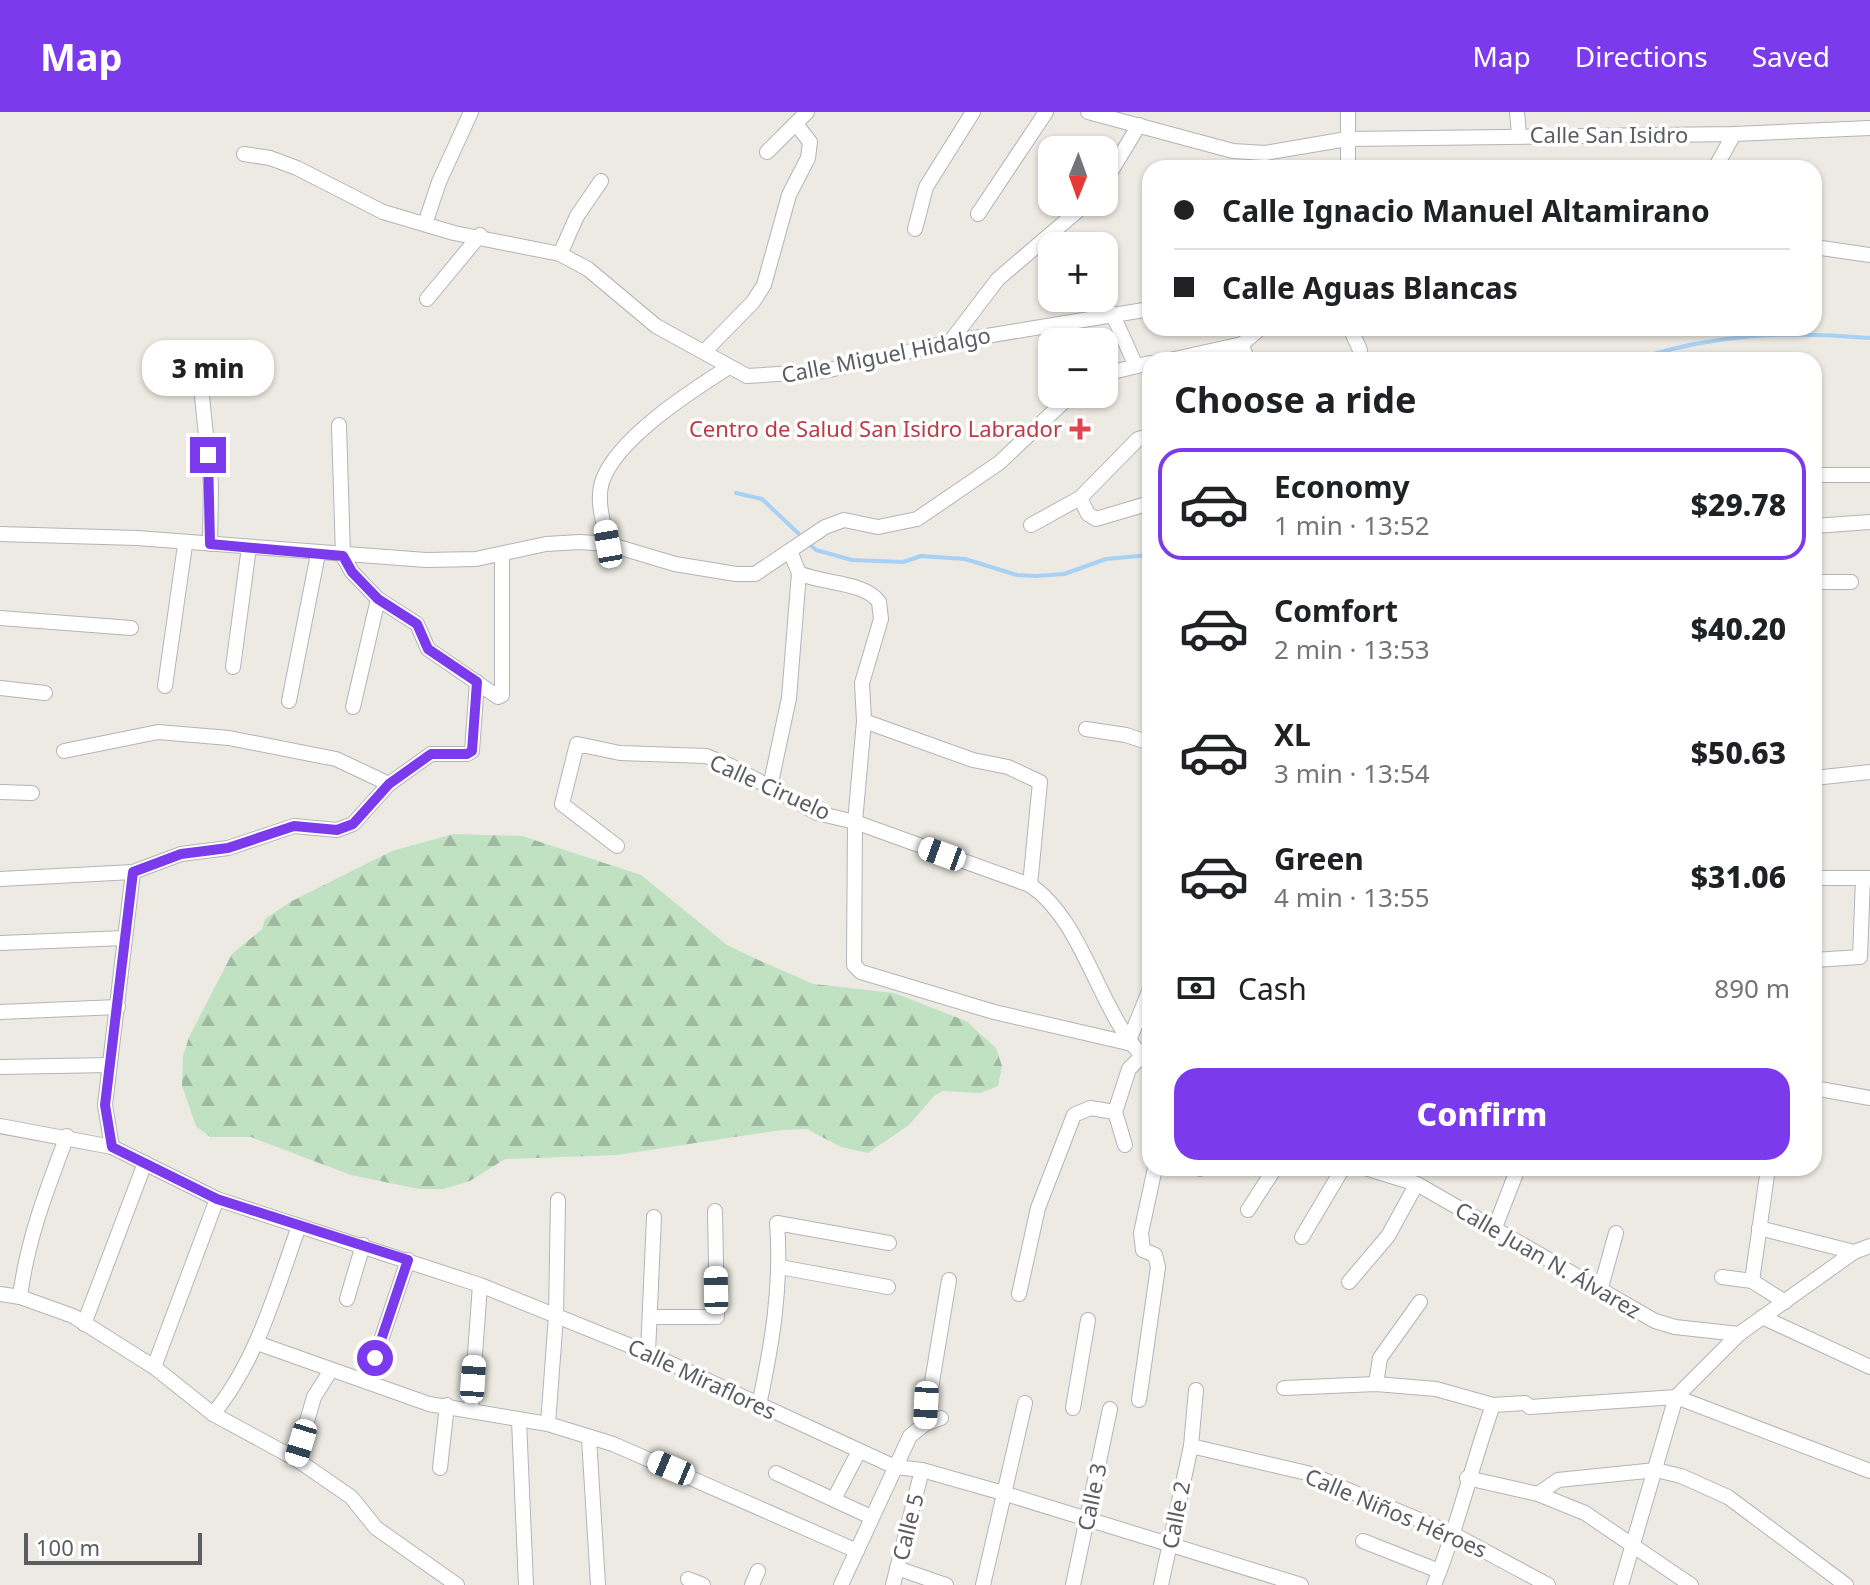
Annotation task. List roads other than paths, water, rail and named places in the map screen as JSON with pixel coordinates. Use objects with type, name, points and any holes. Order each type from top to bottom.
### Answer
[{"type":"street","points":[[425,224],[439,182],[471,112]]},
{"type":"street","points":[[767,152],[807,112]]},
{"type":"street","points":[[915,229],[926,187],[973,112]]},
{"type":"street","points":[[978,214],[1046,112]]},
{"type":"street","name":"Calle San Isidro","points":[[1088,112],[1233,151],[1265,153],[1347,139],[1734,134],[1870,128]]},
{"type":"street","points":[[1348,112],[1348,160]]},
{"type":"street","points":[[1517,112],[1519,135]]},
{"type":"street","points":[[704,352],[753,302],[764,285],[789,195],[808,158],[810,142],[796,124]]},
{"type":"street","points":[[1118,160],[1139,125]]},
{"type":"street","points":[[1719,160],[1734,134]]},
{"type":"street","name":"Calle Miguel Hidalgo","points":[[244,154],[283,163],[383,212],[454,233],[480,235],[560,254],[588,269],[656,326],[729,367],[760,377],[825,371],[950,342],[1142,310]]},
{"type":"street","points":[[560,254],[577,216],[601,181]]},
{"type":"street","points":[[950,342],[998,279],[1075,216]]},
{"type":"street","points":[[427,299],[480,235]]},
{"type":"street","points":[[1822,248],[1870,255]]},
{"type":"street","points":[[1112,313],[1142,363]]},
{"type":"street","points":[[1206,352],[1242,344],[1252,336]]},
{"type":"street","points":[[1354,336],[1360,350]]},
{"type":"street","points":[[1242,344],[1244,352]]},
{"type":"street","points":[[1118,371],[1142,365]]},
{"type":"street","points":[[608,544],[599,497],[602,481],[618,455],[674,401],[729,367]]},
{"type":"street","points":[[202,396],[211,485],[210,544]]},
{"type":"street","points":[[0,535],[137,538],[185,545],[210,544],[426,560],[502,556],[546,544],[608,544],[675,564],[755,574],[825,527],[844,520],[878,527],[896,526],[917,519],[999,463],[1057,408]]},
{"type":"street","points":[[339,425],[343,556],[352,572],[378,599],[417,624],[428,649],[498,697],[502,695],[502,556]]},
{"type":"street","points":[[1031,525],[1080,498],[1142,438]]},
{"type":"street","points":[[1822,475],[1870,475]]},
{"type":"street","points":[[1080,498],[1088,514],[1096,519],[1142,505]]},
{"type":"street","points":[[1822,525],[1870,522]]},
{"type":"street","points":[[165,686],[185,545]]},
{"type":"street","points":[[233,667],[249,547]]},
{"type":"street","points":[[770,787],[789,698],[799,573],[790,551]]},
{"type":"street","points":[[289,701],[318,554]]},
{"type":"street","points":[[799,573],[815,580],[863,590],[879,602],[881,619],[862,683],[864,721],[855,822],[854,965],[861,972],[994,1012],[1128,1043]]},
{"type":"street","points":[[1822,582],[1851,582]]},
{"type":"street","points":[[353,707],[378,599]]},
{"type":"street","points":[[0,618],[131,628]]},
{"type":"street","points":[[0,879],[133,872],[181,854],[228,848],[294,826],[337,830],[353,824],[389,784],[431,754],[467,754],[472,751],[477,682]]},
{"type":"street","points":[[0,688],[45,693]]},
{"type":"street","points":[[864,721],[973,760],[1008,767],[1040,782],[1030,885],[1045,895],[1120,1022],[1128,1043],[1142,1055]]},
{"type":"street","points":[[1086,729],[1142,740]]},
{"type":"street","points":[[64,751],[158,732],[229,738],[336,759],[389,784]]},
{"type":"street","name":"Calle Ciruelo","points":[[617,846],[562,804],[577,744],[620,753],[706,756],[817,813],[855,822],[1030,885]]},
{"type":"street","points":[[1822,777],[1870,772]]},
{"type":"street","points":[[0,792],[32,793]]},
{"type":"street","points":[[112,1147],[105,1105],[133,872]]},
{"type":"street","points":[[1822,878],[1867,878],[1860,957],[1822,959]]},
{"type":"street","points":[[0,943],[125,938]]},
{"type":"street","points":[[0,1012],[118,1007]]},
{"type":"street","points":[[1128,1043],[1142,1009]]},
{"type":"street","points":[[1125,1145],[1115,1112],[1129,1069],[1142,1061]]},
{"type":"street","points":[[0,1067],[110,1065]]},
{"type":"street","points":[[1822,1089],[1870,1098]]},
{"type":"street","points":[[1019,1294],[1038,1208],[1051,1166],[1074,1115],[1090,1108],[1115,1112]]},
{"type":"street","name":"Calle Miraflores","points":[[0,1126],[67,1136],[112,1147],[217,1199],[480,1285],[648,1353],[895,1467],[922,1470],[1003,1493],[1088,1522],[1301,1585]]},
{"type":"street","points":[[20,1297],[25,1261],[40,1208],[67,1136]]},
{"type":"street","points":[[84,1324],[145,1163]]},
{"type":"street","points":[[1139,1400],[1158,1267],[1155,1255],[1143,1250],[1141,1233],[1153,1176]]},
{"type":"street","points":[[1248,1210],[1270,1176]]},
{"type":"street","points":[[1302,1237],[1338,1176]]},
{"type":"street","name":"Calle Juan N. Álvarez","points":[[1389,1176],[1417,1185],[1655,1321],[1739,1334]]},
{"type":"street","points":[[1349,1282],[1388,1236],[1421,1176]]},
{"type":"street","points":[[1494,1230],[1515,1176]]},
{"type":"street","points":[[1752,1281],[1767,1176]]},
{"type":"street","points":[[154,1367],[217,1199]]},
{"type":"street","points":[[548,1424],[556,1316],[558,1200]]},
{"type":"street","points":[[652,1317],[717,1317],[715,1211]]},
{"type":"street","points":[[648,1353],[652,1317],[654,1217]]},
{"type":"street","points":[[759,1405],[770,1353],[780,1267],[777,1223],[889,1243]]},
{"type":"street","points":[[213,1414],[257,1343],[299,1226]]},
{"type":"street","points":[[1759,1228],[1854,1252]]},
{"type":"street","points":[[1600,1291],[1616,1233]]},
{"type":"street","points":[[347,1299],[363,1245]]},
{"type":"street","points":[[1621,1585],[1676,1397],[1739,1334],[1854,1252],[1870,1246]]},
{"type":"street","points":[[367,1382],[408,1260]]},
{"type":"street","points":[[780,1267],[888,1287]]},
{"type":"street","points":[[1722,1277],[1752,1281],[1785,1302]]},
{"type":"street","points":[[925,1424],[949,1280]]},
{"type":"street","points":[[471,1410],[480,1285]]},
{"type":"street","points":[[0,1294],[20,1297],[73,1316],[154,1367],[213,1414],[296,1459],[351,1497],[376,1528],[457,1585]]},
{"type":"street","points":[[1376,1384],[1380,1358],[1420,1302]]},
{"type":"street","points":[[1762,1317],[1870,1367]]},
{"type":"street","points":[[1073,1408],[1088,1320]]},
{"type":"street","points":[[257,1343],[429,1404],[548,1424],[589,1438],[656,1462],[857,1551]]},
{"type":"street","points":[[296,1459],[314,1397],[331,1370]]},
{"type":"street","points":[[1284,1388],[1376,1384],[1436,1389],[1493,1405],[1525,1403],[1530,1407],[1676,1397],[1870,1471]]},
{"type":"street","name":"Calle 2","points":[[1161,1585],[1191,1446],[1196,1390]]},
{"type":"street","points":[[983,1585],[1025,1403]]},
{"type":"street","points":[[440,1468],[447,1405]]},
{"type":"street","points":[[1363,1541],[1436,1578],[1493,1405]]},
{"type":"street","name":"Calle 3","points":[[1073,1585],[1110,1409]]},
{"type":"street","points":[[841,1585],[910,1436],[925,1424],[941,1418]]},
{"type":"street","points":[[519,1420],[526,1585]]},
{"type":"street","points":[[589,1438],[598,1585]]},
{"type":"street","name":"Calle Niños Héroes","points":[[1191,1446],[1307,1473],[1453,1534],[1535,1574],[1548,1585]]},
{"type":"street","points":[[834,1499],[859,1451]]},
{"type":"street","name":"Calle 5","points":[[893,1585],[922,1470]]},
{"type":"street","points":[[1538,1494],[1558,1480],[1656,1470],[1681,1476],[1728,1497],[1846,1585]]},
{"type":"street","points":[[776,1473],[871,1517]]},
{"type":"street","points":[[1467,1478],[1538,1494],[1585,1513],[1691,1585]]},
{"type":"street","points":[[897,1568],[946,1585]]},
{"type":"street","points":[[688,1579],[703,1585]]},
{"type":"waterway","points":[[1661,352],[1751,336]]},
{"type":"waterway","points":[[1822,336],[1870,338]]},
{"type":"waterway","points":[[736,493],[762,499],[816,550],[852,560],[903,562],[921,556],[965,559],[1017,575],[1036,576],[1064,574],[1106,559],[1142,556]]},
{"type":"place","name":"Centro de Salud San Isidro Labrador","points":[[1080,429]]}]
